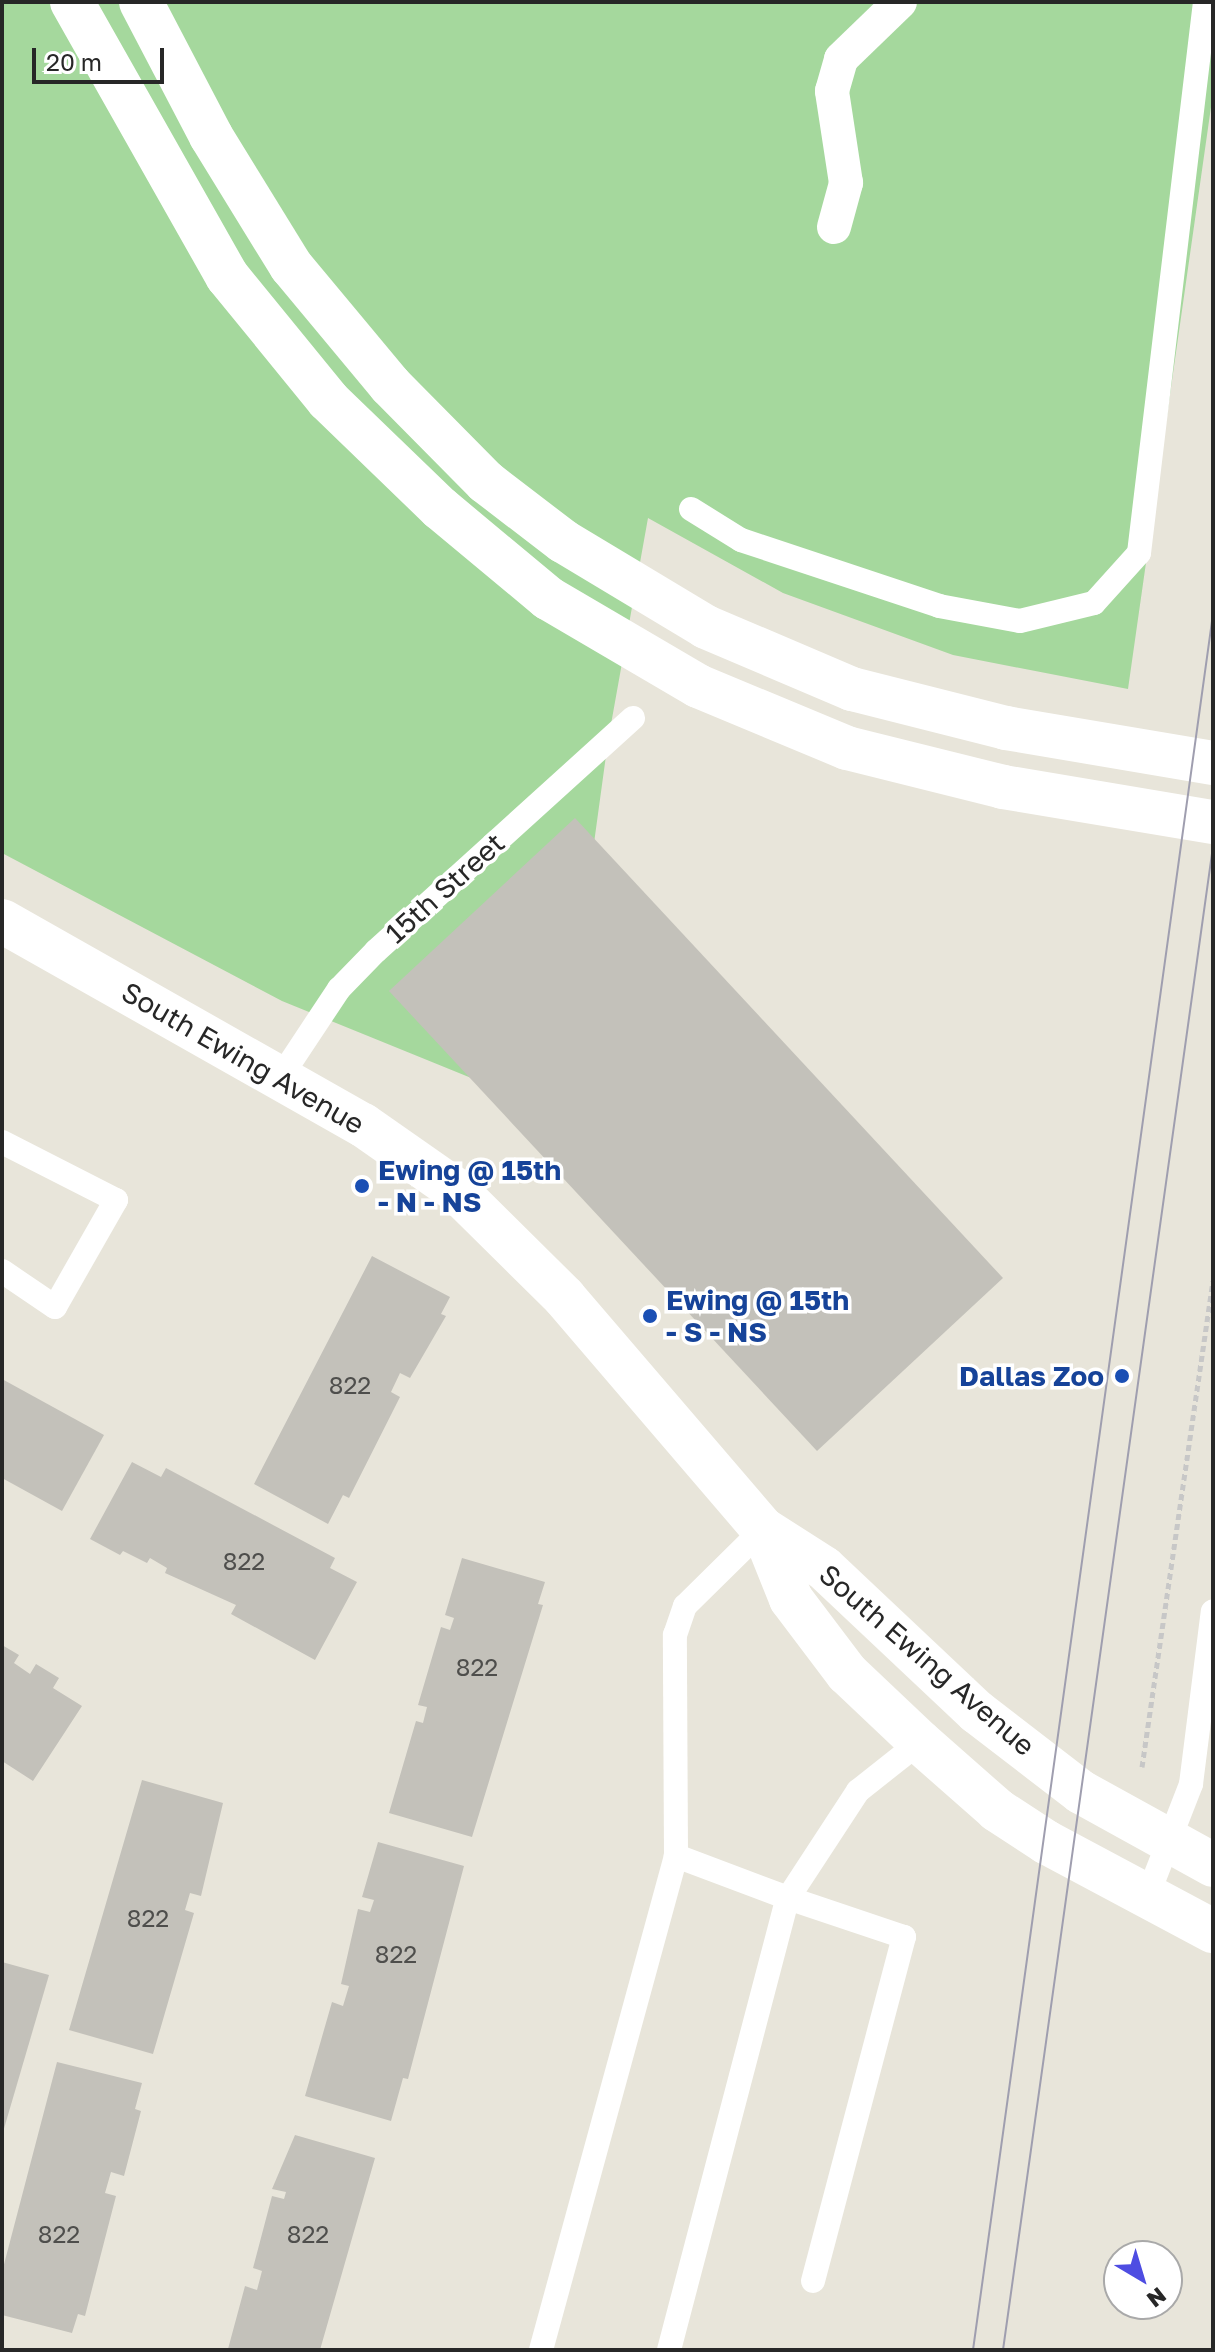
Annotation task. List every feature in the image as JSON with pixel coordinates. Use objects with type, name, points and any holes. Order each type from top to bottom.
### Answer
[{"type":"main road","points":[[72,2],[227,276],[328,400],[440,508],[548,598],[698,686],[847,748],[1003,787],[1213,822]]},
{"type":"main road","points":[[141,2],[211,136],[291,266],[400,396],[486,482],[563,541],[706,627],[852,689],[1006,728],[1213,763]]},
{"type":"main road","name":"South Ewing Avenue","points":[[2,921],[363,1125],[456,1190],[564,1297],[763,1529],[824,1568],[977,1712],[1081,1792],[1213,1865]]},
{"type":"main road","name":"South Ewing Avenue","points":[[763,1529],[791,1599],[847,1673],[920,1742],[997,1810],[1046,1842],[1149,1892],[1213,1931]]},
{"type":"street","points":[[834,227],[846,183],[832,91],[841,59],[900,2]]},
{"type":"lane","points":[[691,509],[741,540],[939,606],[1020,621],[1094,603],[1139,553],[1205,2]]},
{"type":"lane","name":"15th Street","points":[[280,1078],[339,989],[376,951],[633,718]]},
{"type":"lane","points":[[2,1142],[116,1200],[55,1307],[2,1271]]},
{"type":"lane","points":[[541,2350],[676,1856],[675,1635],[685,1606],[763,1529]]},
{"type":"lane","points":[[1149,1892],[1191,1784],[1213,1611]]},
{"type":"lane","points":[[669,2350],[788,1898],[858,1791],[920,1742]]},
{"type":"lane","points":[[676,1856],[904,1937],[813,2281]]},
{"type":"path","points":[[1142,1767],[1213,1281]]},
{"type":"green space","points":[[2,2],[1213,2],[1213,93],[1128,689],[953,655],[783,593],[648,518],[608,741],[557,1113],[282,1001],[2,853]]},
{"type":"building","points":[[575,818],[1003,1278],[817,1451],[389,991]]},
{"type":"building","points":[[372,1256],[450,1297],[441,1314],[446,1316],[410,1378],[400,1373],[391,1392],[400,1397],[349,1498],[343,1495],[328,1524],[254,1484]]},
{"type":"building","points":[[2,1379],[104,1435],[62,1511],[2,1478]]},
{"type":"building","points":[[132,1462],[161,1477],[166,1468],[335,1558],[330,1568],[357,1582],[315,1660],[231,1614],[236,1605],[165,1573],[167,1568],[150,1558],[147,1563],[123,1551],[120,1555],[90,1539]]},
{"type":"building","points":[[462,1558],[545,1582],[538,1604],[543,1605],[472,1837],[389,1813],[416,1721],[423,1723],[427,1707],[418,1705],[441,1627],[450,1630],[454,1618],[445,1615]]},
{"type":"building","points":[[2,1645],[19,1655],[14,1663],[30,1674],[36,1664],[59,1678],[53,1688],[82,1706],[33,1781],[2,1761]]},
{"type":"building","points":[[142,1780],[223,1803],[201,1896],[190,1893],[185,1910],[194,1913],[153,2054],[69,2030]]},
{"type":"building","points":[[378,1842],[464,1866],[408,2079],[403,2078],[391,2121],[305,2096],[332,2002],[343,2006],[349,1986],[341,1984],[358,1909],[370,1912],[374,1900],[362,1897]]},
{"type":"building","points":[[2,1962],[49,1975],[3,2132],[2,2132]]},
{"type":"building","points":[[57,2062],[142,2083],[135,2109],[141,2111],[124,2176],[111,2172],[105,2193],[116,2196],[85,2316],[78,2314],[72,2333],[2,2315],[2,2272]]},
{"type":"building","points":[[295,2135],[375,2158],[320,2350],[228,2349],[245,2286],[257,2290],[262,2271],[253,2268],[272,2196],[284,2199],[286,2192],[272,2189]]},
{"type":"tram line","points":[[973,2350],[1213,613]]},
{"type":"tram line","points":[[1003,2350],[1213,847]]},
{"type":"place","name":"Ewing @ 15th - N - NS","points":[[362,1186]]},
{"type":"place","name":"Ewing @ 15th - S - NS","points":[[650,1316]]},
{"type":"place","name":"Dallas Zoo","points":[[1122,1376]]}]
